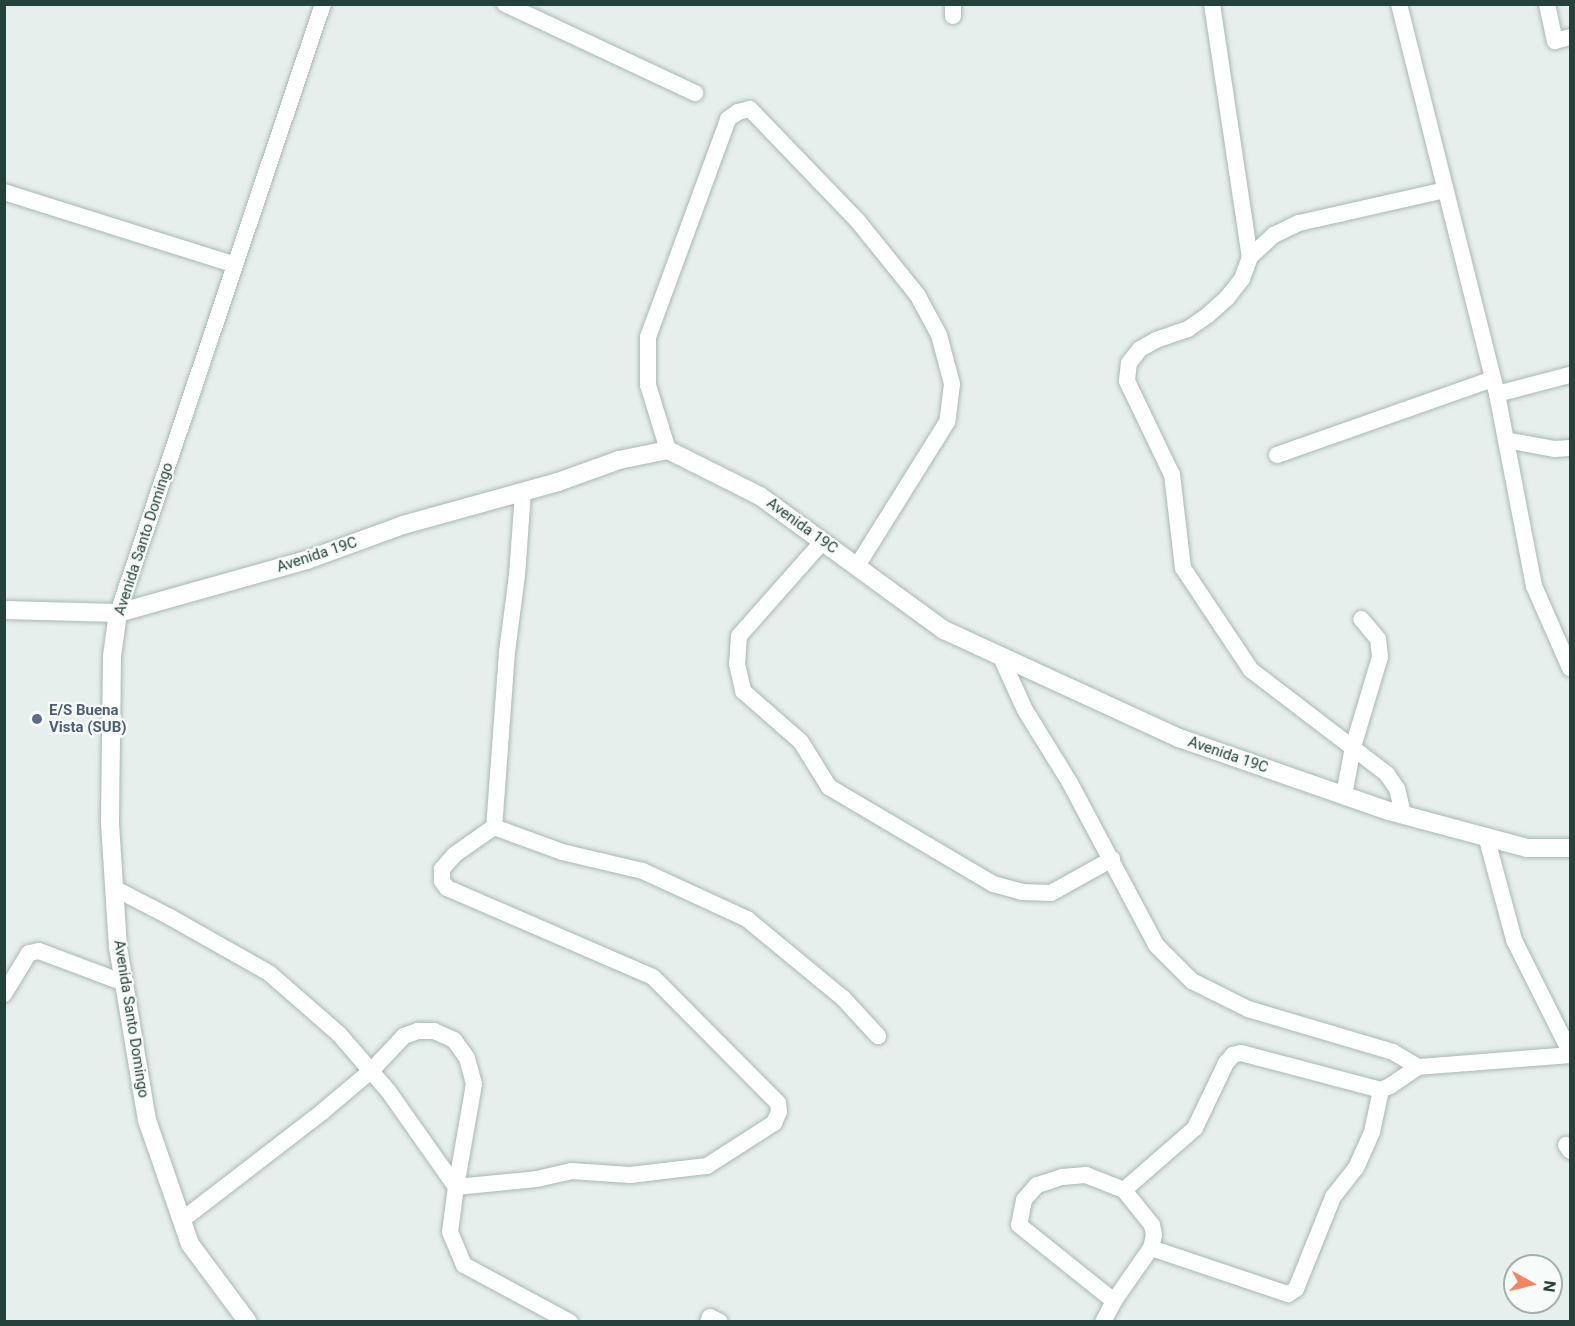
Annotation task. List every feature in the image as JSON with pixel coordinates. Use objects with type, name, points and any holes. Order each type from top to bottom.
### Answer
[{"type":"street","name":"Avenida Santo Domingo","points":[[248,1322],[190,1244],[147,1120],[118,947],[110,824],[112,656],[118,613],[322,4]]},
{"type":"street","points":[[505,4],[695,93]]},
{"type":"street","points":[[1212,4],[1251,256]]},
{"type":"street","points":[[1399,4],[1495,387],[1534,586],[1570,668]]},
{"type":"street","points":[[1547,4],[1555,41],[1570,37]]},
{"type":"street","points":[[669,450],[648,385],[648,338],[728,119],[738,112],[750,109],[857,220],[918,296],[939,335],[952,384],[947,422],[857,566]]},
{"type":"street","points":[[1403,814],[1397,789],[1387,774],[1251,670],[1183,568],[1172,475],[1127,381],[1129,363],[1140,349],[1156,340],[1188,329],[1208,315],[1227,298],[1242,279],[1251,256],[1274,235],[1299,223],[1445,190]]},
{"type":"street","points":[[4,192],[235,265]]},
{"type":"street","points":[[1277,455],[1495,387],[1570,375]]},
{"type":"street","points":[[1506,440],[1555,448],[1570,448]]},
{"type":"street","name":"Avenida 19C","points":[[4,610],[118,613],[307,560],[403,525],[558,482],[619,460],[669,450],[760,496],[944,630],[1179,738],[1403,814],[1527,848],[1570,849]]},
{"type":"street","points":[[494,827],[507,652],[517,575],[523,492]]},
{"type":"street","points":[[823,541],[739,636],[737,664],[743,691],[801,742],[829,787],[993,884],[1022,892],[1051,893],[1112,859]]},
{"type":"street","points":[[1344,795],[1353,747],[1380,657],[1378,639],[1361,619]]},
{"type":"street","points":[[1000,655],[1025,710],[1070,783],[1156,945],[1192,981],[1248,1010],[1393,1052],[1419,1068]]},
{"type":"street","points":[[494,827],[562,852],[643,871],[747,919],[843,998],[878,1036]]},
{"type":"street","points":[[456,1187],[537,1179],[571,1170],[630,1175],[707,1166],[774,1123],[779,1112],[778,1103],[653,977],[447,888],[441,881],[442,869],[454,855],[494,827]]},
{"type":"street","points":[[1124,1190],[1195,1128],[1226,1063],[1233,1055],[1241,1053],[1381,1090],[1419,1068],[1570,1053],[1514,940],[1486,836]]},
{"type":"street","points":[[114,888],[170,916],[269,974],[339,1035],[372,1070],[456,1187]]},
{"type":"street","points":[[4,994],[29,953],[39,951],[124,983]]},
{"type":"street","points":[[182,1221],[372,1070],[404,1036],[418,1031],[434,1031],[454,1040],[467,1058],[474,1084],[450,1232],[464,1265],[570,1322]]},
{"type":"street","points":[[1151,1248],[1288,1294],[1296,1289],[1333,1197],[1356,1168],[1372,1132],[1381,1090]]},
{"type":"street","points":[[1103,1322],[1113,1301],[1151,1248],[1155,1235],[1152,1225],[1124,1190],[1086,1175],[1062,1177],[1037,1185],[1024,1200],[1019,1225],[1113,1301]]},
{"type":"street","points":[[708,1322],[710,1317],[720,1322]]},
{"type":"place","name":"E/S Buena Vista (SUB)","points":[[37,719]]}]
